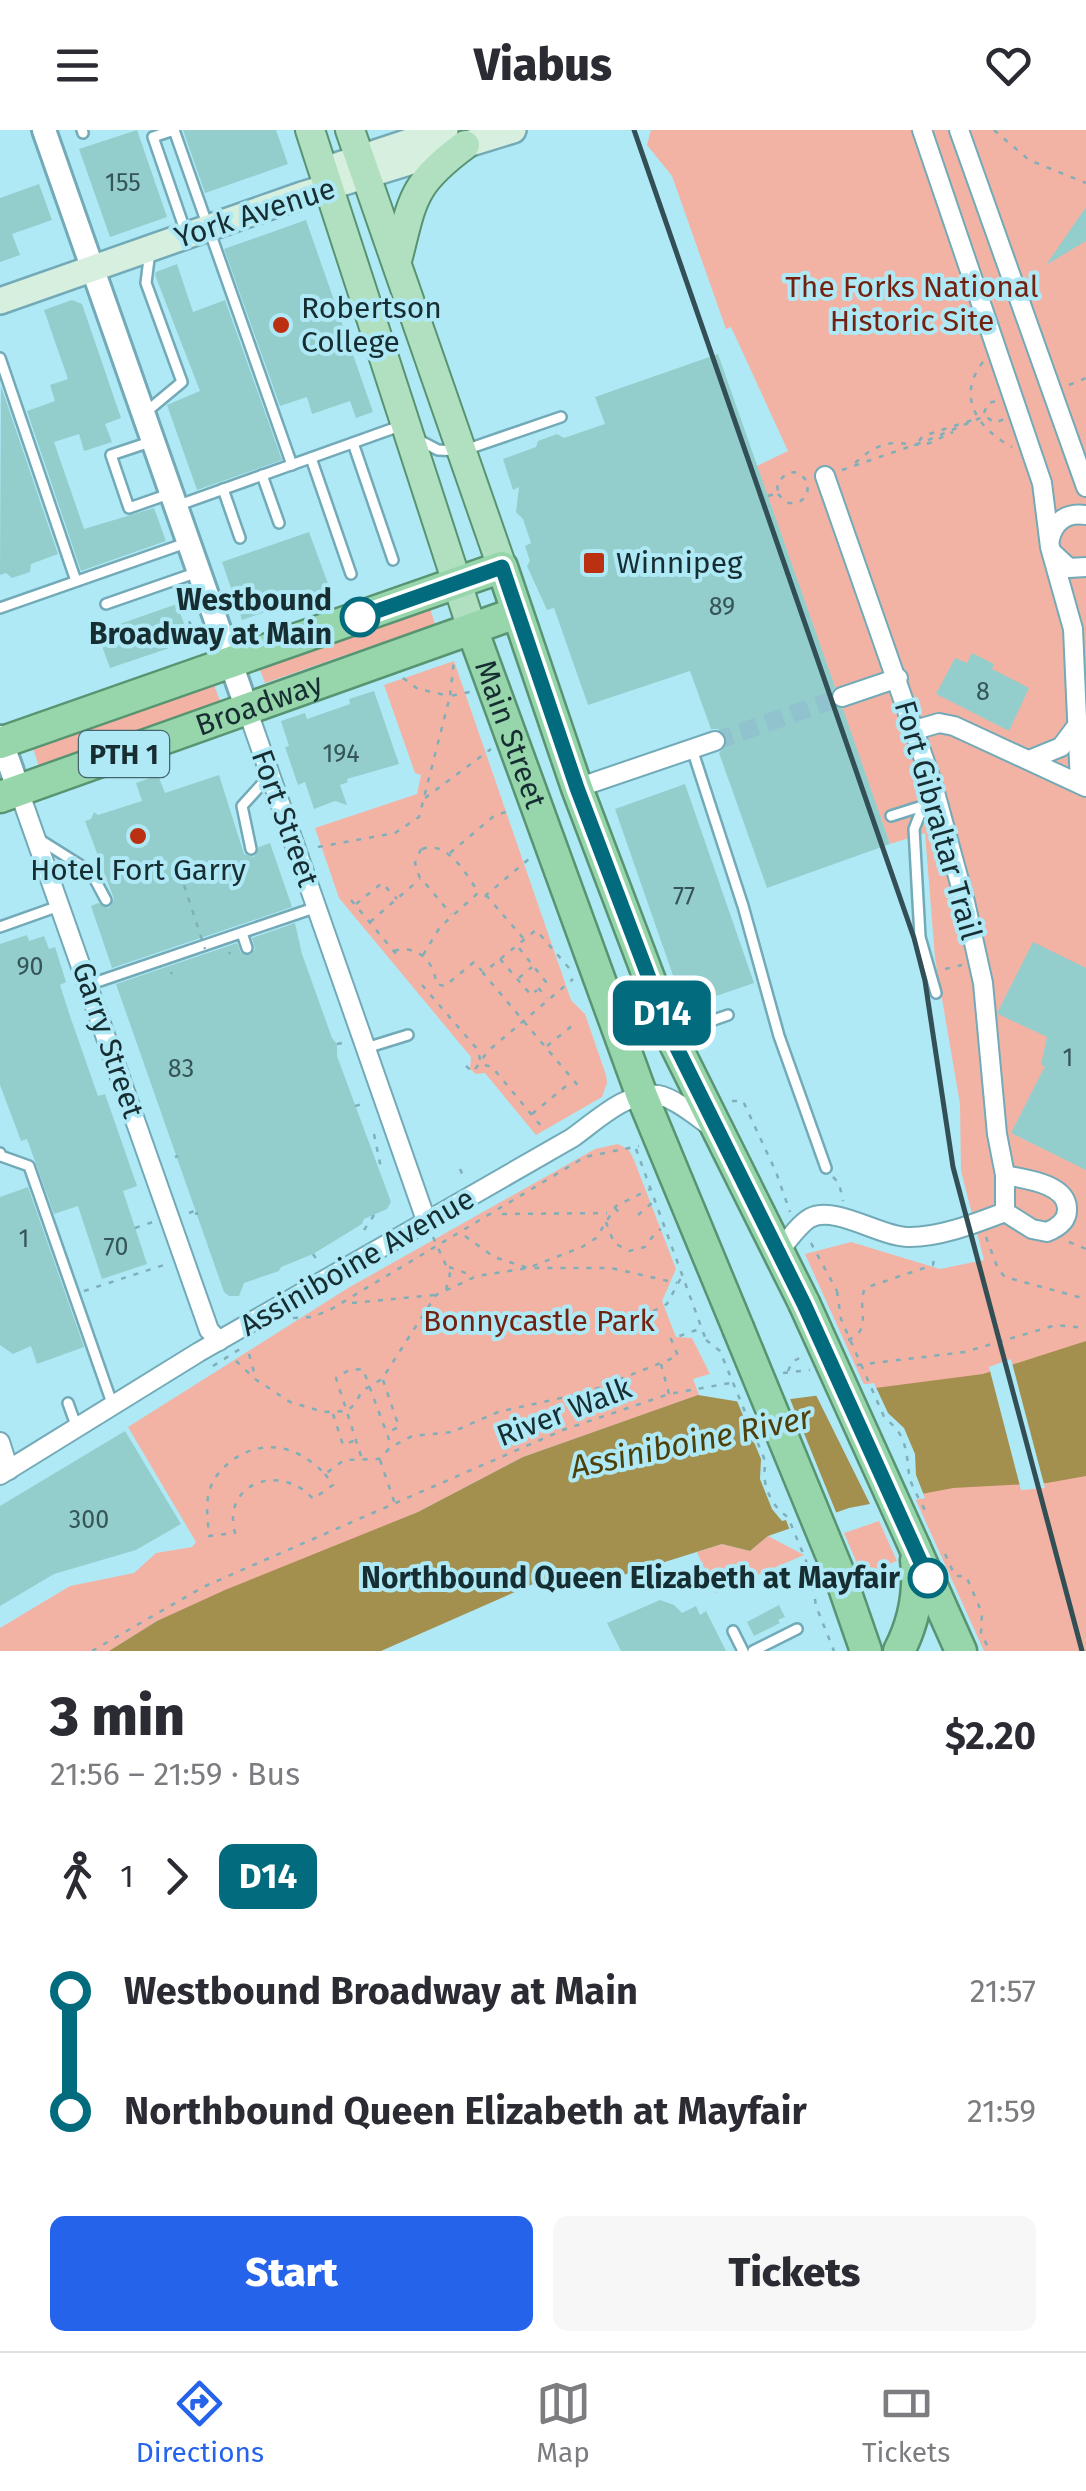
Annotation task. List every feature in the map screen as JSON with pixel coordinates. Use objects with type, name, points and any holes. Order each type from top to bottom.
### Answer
[{"type":"highway","name":"Broadway","points":[[1,740],[502,567]]},
{"type":"highway","name":"Main Street","points":[[502,567],[577,788],[671,1036],[722,1116],[778,1253],[930,1540],[961,1651]]},
{"type":"highway","name":"Broadway","points":[[10,794],[516,613]]},
{"type":"highway","name":"Main Street","points":[[472,628],[582,976],[642,1096],[738,1328],[826,1581],[866,1651]]},
{"type":"highway","points":[[582,976],[636,1020],[671,1036]]},
{"type":"highway","points":[[899,1651],[910,1630],[930,1540]]},
{"type":"main road","name":"Main Street","points":[[310,130],[472,628]]},
{"type":"main road","name":"York Avenue","points":[[0,300],[198,232],[327,179],[359,154],[512,130]]},
{"type":"main road","points":[[398,261],[412,203],[455,138]]},
{"type":"main road","name":"Main Street","points":[[359,154],[502,567]]},
{"type":"street","name":"Fort Street","points":[[44,130],[427,1223]]},
{"type":"street","points":[[914,730],[948,724],[1083,786],[1073,629],[1051,546],[1042,483],[1012,406],[998,346],[922,130]]},
{"type":"street","points":[[958,130],[1086,488]]},
{"type":"street","name":"Fort Gibraltar Trail","points":[[826,476],[938,803],[978,961],[1004,1174],[1005,1212]]},
{"type":"street","points":[[1086,515],[1062,519],[1052,531],[1051,546],[1069,568],[1086,567]]},
{"type":"street","points":[[842,697],[898,678]]},
{"type":"street","points":[[1029,760],[1061,747],[1079,722]]},
{"type":"street","name":"Garry Street","points":[[1,740],[10,794],[35,837],[209,1330],[219,1341]]},
{"type":"street","points":[[577,788],[714,741]]},
{"type":"street","points":[[642,1096],[660,1095],[722,1116]]},
{"type":"street","name":"Assiniboine Avenue","points":[[4,1473],[219,1341],[572,1138],[620,1104],[642,1096]]},
{"type":"street","points":[[778,1253],[811,1218],[841,1217],[888,1234],[930,1235],[1005,1212],[1032,1230],[1047,1232],[1063,1222],[1067,1207],[1062,1196],[1042,1184],[1004,1174]]},
{"type":"street","points":[[0,1442],[4,1473]]},
{"type":"lane","points":[[198,232],[174,130],[153,137],[198,232],[292,465]]},
{"type":"lane","points":[[144,414],[182,382],[146,284],[150,248]]},
{"type":"lane","points":[[0,358],[76,580]]},
{"type":"lane","points":[[154,441],[111,455],[129,508],[223,490],[353,443],[407,430],[438,450],[462,451],[561,418]]},
{"type":"lane","points":[[353,443],[394,560]]},
{"type":"lane","points":[[311,458],[352,574]]},
{"type":"lane","points":[[262,475],[279,524]]},
{"type":"lane","points":[[223,490],[240,538]]},
{"type":"lane","points":[[0,608],[189,542]]},
{"type":"lane","points":[[106,604],[200,572]]},
{"type":"lane","points":[[692,749],[743,906],[779,1036],[826,1168]]},
{"type":"lane","points":[[251,849],[242,806],[271,774]]},
{"type":"lane","points":[[891,816],[938,803]]},
{"type":"lane","points":[[936,993],[920,938],[914,829],[920,814],[938,803]]},
{"type":"lane","points":[[35,837],[92,872],[106,900]]},
{"type":"lane","points":[[0,927],[60,906]]},
{"type":"lane","points":[[88,984],[317,907]]},
{"type":"lane","points":[[242,932],[248,948]]},
{"type":"lane","points":[[671,1036],[728,1014]]},
{"type":"lane","points":[[366,1048],[408,1035]]},
{"type":"lane","points":[[0,1153],[28,1166],[113,1406]]},
{"type":"lane","points":[[92,1380],[103,1376]]},
{"type":"lane","points":[[68,1403],[77,1428]]},
{"type":"lane","points":[[754,1651],[797,1629]]},
{"type":"lane","points":[[734,1632],[743,1651]]},
{"type":"path","points":[[994,130],[1029,160],[1086,183]]},
{"type":"path","points":[[998,346],[980,365],[974,378],[972,401],[977,419],[991,434],[1022,453]]},
{"type":"path","points":[[1052,391],[1086,378]]},
{"type":"path","points":[[992,401],[1012,406],[1000,422],[985,416],[985,406],[992,401]]},
{"type":"path","points":[[920,441],[923,436],[985,416]]},
{"type":"path","points":[[852,466],[880,445],[930,444],[977,419]]},
{"type":"path","points":[[826,476],[958,428]]},
{"type":"path","points":[[787,472],[798,472],[808,483],[807,496],[798,502],[788,503],[778,493],[777,483],[787,472]]},
{"type":"path","points":[[768,496],[778,493]]},
{"type":"path","points":[[187,646],[194,644],[182,603],[190,600]]},
{"type":"path","points":[[192,637],[202,636]]},
{"type":"path","points":[[318,847],[395,833],[419,816],[450,696],[454,659]]},
{"type":"path","points":[[402,676],[418,689],[450,696],[470,692]]},
{"type":"path","points":[[424,799],[491,749]]},
{"type":"path","points":[[449,854],[495,815],[513,810]]},
{"type":"path","points":[[416,844],[421,849]]},
{"type":"path","points":[[452,916],[421,878],[414,863],[421,849],[428,846],[437,846],[449,854],[478,893],[486,895],[524,939]]},
{"type":"path","points":[[486,895],[530,858]]},
{"type":"path","points":[[180,873],[205,949]]},
{"type":"path","points":[[370,922],[421,878]]},
{"type":"path","points":[[355,905],[382,882],[396,899]]},
{"type":"path","points":[[423,955],[440,927],[478,893]]},
{"type":"path","points":[[351,900],[395,953],[405,948],[423,955],[434,970],[436,984]]},
{"type":"path","points":[[466,1066],[473,1072],[488,1051],[523,1020],[582,976],[536,930],[483,973]]},
{"type":"path","points":[[500,959],[531,995],[546,982],[517,945]]},
{"type":"path","points":[[942,970],[978,961]]},
{"type":"path","points":[[436,984],[445,986],[474,962],[580,1088]]},
{"type":"path","points":[[517,980],[533,966]]},
{"type":"path","points":[[422,984],[478,1050],[481,1064]]},
{"type":"path","points":[[428,991],[436,984]]},
{"type":"path","points":[[538,988],[548,999]]},
{"type":"path","points":[[546,1047],[573,1025]]},
{"type":"path","points":[[481,1064],[492,1067],[541,1126]]},
{"type":"path","points":[[531,1114],[573,1080]]},
{"type":"path","points":[[722,1116],[743,1101],[791,1215]]},
{"type":"path","points":[[359,1106],[365,1110]]},
{"type":"path","points":[[374,1134],[381,1168],[385,1167]]},
{"type":"path","points":[[290,1318],[312,1317],[328,1311],[596,1152],[636,1148],[706,1340],[720,1352],[766,1463],[762,1469],[768,1492],[788,1517],[809,1568],[826,1581],[816,1606],[834,1651]]},
{"type":"path","points":[[826,1168],[839,1183],[843,1198],[841,1217]]},
{"type":"path","points":[[460,1169],[465,1180]]},
{"type":"path","points":[[465,1236],[494,1257],[528,1268],[596,1238],[614,1207],[650,1189]]},
{"type":"path","points":[[638,1215],[654,1200]]},
{"type":"path","points":[[614,1207],[623,1218]]},
{"type":"path","points":[[502,1214],[608,1214]]},
{"type":"path","points":[[364,1230],[374,1215]]},
{"type":"path","points":[[606,1221],[614,1243],[629,1251],[645,1248],[656,1232],[664,1228]]},
{"type":"path","points":[[135,1228],[154,1222]]},
{"type":"path","points":[[983,1229],[998,1269],[1006,1277],[1086,1299]]},
{"type":"path","points":[[842,1342],[858,1336],[863,1328],[861,1298],[866,1288],[936,1262],[930,1235]]},
{"type":"path","points":[[808,1240],[822,1258],[837,1291],[841,1319],[885,1419],[905,1442],[909,1474],[930,1540],[955,1576],[966,1576],[982,1613],[981,1633],[990,1651]]},
{"type":"path","points":[[1067,1241],[1086,1250]]},
{"type":"path","points":[[436,1245],[450,1274],[445,1290]]},
{"type":"path","points":[[313,1254],[317,1260]]},
{"type":"path","points":[[74,1294],[168,1263]]},
{"type":"path","points":[[447,1266],[477,1276]]},
{"type":"path","points":[[352,1303],[436,1294],[477,1276],[528,1268],[611,1268],[677,1282]]},
{"type":"path","points":[[653,1311],[667,1304],[682,1276]]},
{"type":"path","points":[[236,1361],[290,1402],[332,1413],[346,1412],[369,1386],[382,1379],[436,1294]]},
{"type":"path","points":[[851,1366],[965,1352],[1056,1325],[1086,1328]]},
{"type":"path","points":[[325,1474],[344,1460],[379,1458],[412,1436],[452,1432],[498,1412],[588,1392],[678,1356],[672,1339],[702,1328]]},
{"type":"path","points":[[204,1368],[225,1360],[244,1345]]},
{"type":"path","points":[[787,1372],[792,1362],[812,1353]]},
{"type":"path","points":[[248,1354],[255,1379]]},
{"type":"path","points":[[660,1363],[669,1394]]},
{"type":"path","points":[[362,1458],[336,1378],[349,1370],[363,1369],[392,1447]]},
{"type":"path","points":[[770,1376],[819,1369]]},
{"type":"path","points":[[382,1379],[399,1427],[386,1432]]},
{"type":"path","name":"River Walk","points":[[92,1651],[203,1588],[578,1424],[669,1394],[737,1382]]},
{"type":"path","points":[[332,1413],[343,1445],[356,1440]]},
{"type":"path","points":[[279,1446],[296,1451],[325,1474],[332,1485],[313,1499],[291,1482],[259,1482],[236,1502],[234,1533],[209,1536],[209,1491],[224,1466],[244,1453],[279,1446]]},
{"type":"path","points":[[379,1458],[395,1504]]},
{"type":"green space","name":"The Forks National Historic Site","points":[[651,130],[1086,130],[1086,1651],[984,1651],[805,1254],[851,1242],[940,1269],[984,1260],[961,1171],[960,1104],[935,958],[925,833],[890,844],[757,466],[788,451],[731,327],[726,329],[672,176],[647,145]]},
{"type":"green space","points":[[430,608],[435,624],[265,683],[259,667]]},
{"type":"green space","points":[[454,661],[571,1000],[585,1014],[606,1075],[602,1097],[536,1135],[485,1073],[476,1074],[470,1069],[471,1057],[339,898],[315,828],[417,794],[421,775],[415,773],[384,685]]},
{"type":"green space","points":[[213,682],[222,706],[40,770],[32,745]]},
{"type":"green space","name":"Bonnycastle Park","points":[[618,1144],[629,1150],[634,1160],[676,1269],[662,1301],[676,1337],[692,1338],[710,1374],[693,1379],[699,1395],[523,1457],[418,1512],[157,1621],[109,1651],[0,1651],[0,1628],[70,1586],[134,1573],[156,1553],[192,1547],[196,1542],[128,1427],[348,1288],[595,1149]]},
{"type":"green space","points":[[879,1521],[897,1561],[862,1575],[844,1533]]},
{"type":"green space","points":[[768,1536],[804,1555],[715,1593],[697,1552],[722,1544],[750,1551]]},
{"type":"water","name":"Assiniboine River","points":[[1086,1341],[1086,1476],[1047,1483],[953,1488],[849,1508],[768,1536],[750,1551],[722,1544],[598,1583],[540,1581],[381,1651],[109,1651],[157,1621],[418,1512],[523,1457],[698,1395],[753,1404],[983,1374]]},
{"type":"pier","points":[[1011,1359],[1045,1488],[1021,1490],[989,1367]]},
{"type":"pier","points":[[874,1383],[888,1413],[904,1428],[915,1454],[916,1475],[925,1498],[872,1508],[814,1391]]},
{"type":"pier","points":[[788,1394],[838,1517],[791,1533],[786,1520],[782,1521],[772,1509],[760,1479],[761,1459],[735,1396],[753,1399]]},
{"type":"building","points":[[137,130],[167,217],[110,237],[79,149]]},
{"type":"building","points":[[183,130],[276,130],[288,164],[205,193]]},
{"type":"building","points":[[39,184],[52,220],[12,234],[20,255],[0,262],[0,198]]},
{"type":"building","points":[[1086,207],[1086,241],[1046,265]]},
{"type":"building","points":[[306,220],[373,412],[356,418],[350,401],[312,414],[307,397],[280,406],[224,249]]},
{"type":"building","points":[[177,264],[193,312],[225,300],[282,460],[197,490],[167,405],[200,391],[155,275]]},
{"type":"building","points":[[72,300],[82,304],[121,418],[105,424],[112,442],[84,451],[79,434],[54,442],[84,529],[154,508],[166,541],[81,571],[27,411],[55,401],[50,385],[68,379],[44,310]]},
{"type":"building","points":[[718,354],[835,687],[830,694],[831,702],[843,709],[890,844],[767,888],[719,753],[727,744],[726,736],[711,729],[690,671],[588,705],[554,608],[547,610],[527,566],[530,561],[525,546],[531,543],[523,519],[516,512],[519,487],[513,490],[503,459],[557,434],[564,438],[605,424],[595,397]]},
{"type":"building","points":[[1,386],[58,554],[31,564],[30,572],[12,578],[6,573],[0,575]]},
{"type":"building","points":[[309,532],[330,589],[242,620],[222,562]]},
{"type":"building","points":[[177,604],[190,641],[110,668],[97,632]]},
{"type":"building","points":[[972,653],[994,664],[992,669],[1029,688],[1009,731],[936,694],[955,658],[967,663]]},
{"type":"building","points":[[374,691],[399,764],[347,779],[340,785],[347,805],[335,801],[314,809],[305,782],[298,785],[281,721],[305,713],[307,719]]},
{"type":"building","points":[[158,775],[165,793],[219,775],[244,854],[254,857],[259,847],[270,843],[292,907],[112,968],[91,906],[98,903],[109,908],[114,899],[85,821],[94,812],[98,815],[142,801],[136,783]]},
{"type":"building","points":[[685,784],[754,983],[684,1007],[615,809]]},
{"type":"building","points":[[295,923],[302,954],[337,1044],[337,1056],[391,1202],[387,1209],[364,1219],[313,1254],[244,1283],[239,1296],[229,1296],[224,1292],[116,984],[237,943],[241,953],[250,955],[255,949],[252,938]]},
{"type":"building","points":[[27,935],[29,941],[44,936],[49,949],[55,947],[66,982],[60,985],[71,1019],[98,1096],[105,1094],[137,1186],[123,1191],[147,1264],[102,1279],[78,1206],[54,1214],[27,1139],[21,1141],[0,1085],[0,944]]},
{"type":"building","points":[[1033,942],[1086,968],[1086,1170],[1011,1133],[1045,1066],[1041,1065],[1047,1037],[998,1011]]},
{"type":"building","points":[[28,1187],[84,1347],[37,1364],[31,1346],[13,1354],[0,1345],[0,1197]]},
{"type":"building","points":[[125,1431],[181,1524],[136,1550],[54,1574],[0,1606],[0,1506]]},
{"type":"building","points":[[660,1600],[682,1613],[696,1606],[700,1615],[706,1611],[726,1651],[621,1651],[607,1623]]},
{"type":"building","points":[[779,1605],[785,1617],[754,1636],[747,1622]]},
{"type":"tunnel","points":[[715,741],[842,697]]},
{"type":"railway","points":[[634,130],[914,938],[925,981],[953,1167],[1082,1651]]},
{"type":"bus line","name":"D14","points":[[360,617],[502,567],[577,788],[671,1036],[804,1304],[928,1578]]},
{"type":"place","name":"Robertson College","points":[[281,325]]},
{"type":"place","name":"Winnipeg","points":[[594,563]]},
{"type":"place","name":"Westbound Broadway at Main","points":[[360,617]]},
{"type":"place","name":"Hotel Fort Garry","points":[[138,836]]},
{"type":"place","name":"Northbound Queen Elizabeth at Mayfair","points":[[928,1578]]}]
